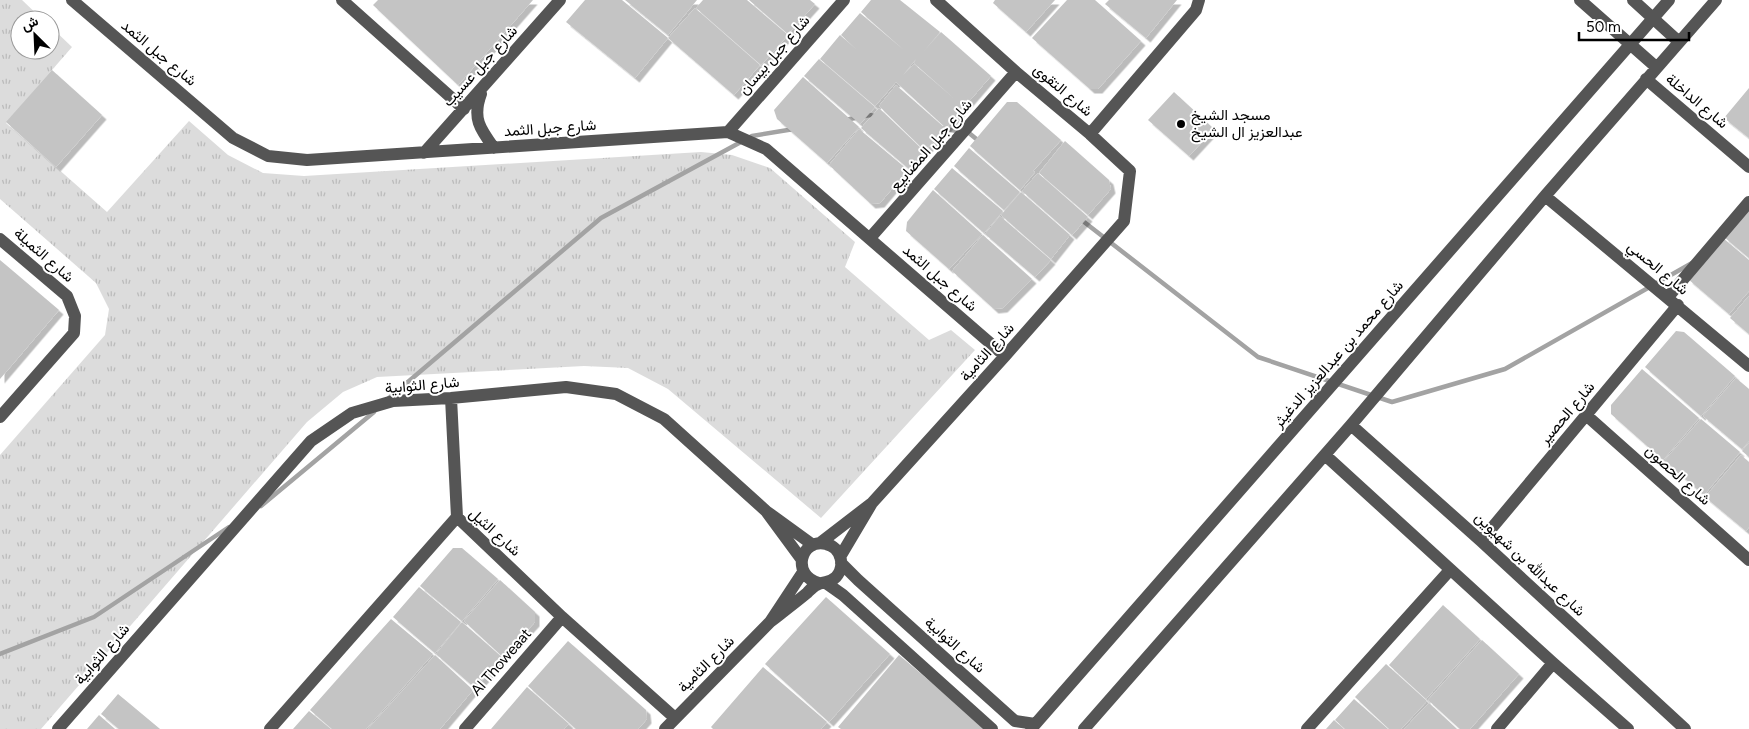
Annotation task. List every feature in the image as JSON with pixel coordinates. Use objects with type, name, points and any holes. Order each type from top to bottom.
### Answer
[{"type":"street","name":"شارع جبل الثمد","points":[[72,0],[233,138],[268,156],[307,160],[728,132],[766,149],[1005,356]]},
{"type":"street","name":"شارع جبل عسيب","points":[[424,153],[560,0]]},
{"type":"street","name":"شارع جبل بيسان","points":[[728,132],[844,0]]},
{"type":"street","name":"شارع التقوى","points":[[936,0],[1130,171],[1124,221]]},
{"type":"street","points":[[1090,134],[1196,10],[1199,0]]},
{"type":"street","points":[[1580,0],[1656,67]]},
{"type":"street","points":[[1633,0],[1679,42]]},
{"type":"street","name":"شارع محمد بن عبدالعزيز الدغيثر","points":[[1033,727],[1668,0]]},
{"type":"street","points":[[1084,729],[1325,456],[1656,67],[1716,0]]},
{"type":"street","points":[[348,2],[464,109]]},
{"type":"street","name":"شارع جبل المضابيع","points":[[870,238],[1016,72]]},
{"type":"street","name":"شارع الداخلة","points":[[1646,79],[1749,167]]},
{"type":"street","points":[[483,88],[476,106],[480,128],[494,148]]},
{"type":"street","name":"شارع الحسي","points":[[1546,196],[1749,366]]},
{"type":"street","points":[[1673,301],[1749,202]]},
{"type":"street","name":"شارع الثامية","points":[[872,503],[1124,221]]},
{"type":"street","name":"شارع الثميلة","points":[[0,238],[67,296],[75,316],[74,333],[0,417]]},
{"type":"street","name":"شارع الحصير","points":[[1482,541],[1586,415],[1673,301]]},
{"type":"street","name":"شارع الثوابية","points":[[58,729],[311,440],[352,413],[393,401],[451,398],[566,387],[616,394],[664,419],[766,511]]},
{"type":"street","points":[[451,398],[457,518]]},
{"type":"street","name":"شارع الحصون","points":[[1586,415],[1749,560]]},
{"type":"street","name":"شارع عبدالله بن شهيوين","points":[[1351,426],[1482,541],[1685,729]]},
{"type":"street","points":[[1325,456],[1628,729]]},
{"type":"street","points":[[770,622],[802,566],[808,548],[817,544],[872,503]]},
{"type":"street","points":[[770,622],[823,583],[837,576],[841,560],[872,503]]},
{"type":"street","points":[[766,511],[817,544],[832,546],[841,560]]},
{"type":"street","points":[[766,511],[813,582],[823,583],[843,595],[992,729]]},
{"type":"street","name":"شارع الثيل","points":[[270,729],[457,518],[562,617],[674,718]]},
{"type":"street","name":"شارع الثوابية","points":[[841,560],[858,580],[1015,721],[1033,727]]},
{"type":"street","points":[[1307,729],[1450,570]]},
{"type":"street","name":"Al Thoweaat","points":[[465,729],[562,617]]},
{"type":"street","name":"شارع الثامية","points":[[665,729],[770,622]]},
{"type":"street","points":[[1497,729],[1553,663]]},
{"type":"green space","points":[[0,0],[22,0],[32,10],[10,10],[10,60],[60,60],[60,36],[72,47],[6,123],[107,212],[189,121],[228,155],[263,173],[304,176],[701,152],[732,155],[770,168],[855,242],[845,267],[929,340],[951,330],[975,350],[821,518],[668,389],[628,368],[584,366],[377,377],[343,392],[307,422],[41,729],[0,729],[0,455],[105,335],[109,309],[96,283],[0,199]]},
{"type":"building","points":[[378,0],[533,0],[458,85],[373,5]]},
{"type":"building","points":[[585,0],[622,0],[668,38],[635,78],[566,22]]},
{"type":"building","points":[[625,0],[697,0],[668,35]]},
{"type":"building","points":[[703,0],[747,0],[788,35],[761,65],[696,8]]},
{"type":"building","points":[[749,0],[810,0],[815,4],[788,34]]},
{"type":"building","points":[[871,0],[900,0],[940,32],[924,51],[941,32],[991,76],[946,128],[896,82],[875,106],[820,59],[840,35],[857,50],[841,35],[860,13],[905,51],[861,12]],"holes":[[[916,59],[914,63],[957,101],[914,64],[903,75]]]},
{"type":"building","points":[[995,0],[1055,0],[1026,32],[993,3]]},
{"type":"building","points":[[1067,0],[1095,0],[1141,41],[1098,89],[1090,89],[1032,38]]},
{"type":"building","points":[[1109,0],[1177,0],[1146,38],[1105,4]]},
{"type":"building","points":[[695,8],[760,65],[734,95],[668,38]]},
{"type":"building","points":[[819,59],[875,107],[860,124],[804,76]]},
{"type":"building","points":[[52,70],[102,115],[56,167],[6,122]]},
{"type":"building","points":[[803,77],[859,127],[827,163],[777,119],[774,110]]},
{"type":"building","points":[[896,85],[945,128],[925,151],[879,106]]},
{"type":"building","points":[[1749,88],[1749,138],[1724,118]]},
{"type":"building","name":"مسجد الشيخ عبدالعزيز ال الشيخ","points":[[1174,92],[1214,129],[1189,156],[1148,120]]},
{"type":"building","points":[[1007,102],[1017,102],[1061,140],[1033,171],[1035,172],[1020,190],[970,146]]},
{"type":"building","points":[[879,108],[925,152],[909,169],[861,128]]},
{"type":"building","points":[[859,129],[908,170],[880,203],[871,204],[829,165]]},
{"type":"building","points":[[1065,141],[1109,180],[1111,189],[1088,215],[1039,173]]},
{"type":"building","points":[[969,148],[1020,192],[1004,210],[954,166]]},
{"type":"building","points":[[952,168],[1003,211],[984,233],[934,189]]},
{"type":"building","points":[[1038,173],[1088,217],[1072,235],[1022,191]]},
{"type":"building","points":[[933,190],[982,234],[949,269],[906,231],[907,222]]},
{"type":"building","points":[[1021,192],[1070,235],[1051,259],[1001,215]]},
{"type":"building","points":[[1749,208],[1749,258],[1724,237]]},
{"type":"building","points":[[1000,216],[1051,260],[1035,277],[985,234]]},
{"type":"building","points":[[983,235],[1032,279],[1003,308],[994,309],[952,271]]},
{"type":"building","points":[[1723,238],[1749,260],[1749,291],[1729,314],[1688,279]]},
{"type":"building","points":[[0,260],[59,310],[0,379]]},
{"type":"building","points":[[1749,296],[1749,334],[1730,318]]},
{"type":"building","points":[[1676,331],[1684,332],[1735,376],[1701,416],[1645,367]]},
{"type":"building","points":[[1642,369],[1699,418],[1663,460],[1611,414],[1611,405]]},
{"type":"building","points":[[1736,378],[1749,389],[1749,441],[1742,449],[1703,416]]},
{"type":"building","points":[[1701,419],[1740,452],[1704,495],[1664,461]]},
{"type":"building","points":[[1749,443],[1749,457],[1742,451]]},
{"type":"building","points":[[1741,455],[1749,462],[1749,527],[1746,531],[1705,497]]},
{"type":"building","points":[[453,548],[462,548],[498,579],[462,621],[420,586]]},
{"type":"building","points":[[500,580],[535,612],[535,622],[503,657],[464,621]]},
{"type":"building","points":[[419,587],[461,622],[435,653],[393,617]]},
{"type":"building","points":[[826,597],[890,654],[829,722],[765,664]]},
{"type":"building","points":[[1443,605],[1480,639],[1426,699],[1389,665]]},
{"type":"building","points":[[391,619],[433,654],[366,729],[332,729],[310,710]]},
{"type":"building","points":[[462,622],[503,658],[475,688],[436,654]]},
{"type":"building","points":[[1482,640],[1519,674],[1470,729],[1460,729],[1428,700]]},
{"type":"building","points":[[568,641],[646,710],[647,719],[638,729],[576,729],[528,686]]},
{"type":"building","points":[[435,655],[473,690],[440,729],[368,729]]},
{"type":"building","points":[[899,655],[986,729],[841,729],[838,727]]},
{"type":"building","points":[[1386,664],[1427,701],[1401,729],[1389,729],[1355,697]]},
{"type":"building","points":[[763,667],[827,722],[821,729],[713,729],[711,727]]},
{"type":"building","points":[[527,687],[569,724],[564,729],[491,729]]},
{"type":"building","points":[[118,694],[160,729],[119,729],[101,714]]},
{"type":"building","points":[[1354,699],[1388,729],[1345,729],[1335,720]]},
{"type":"building","points":[[1429,703],[1457,729],[1404,729]]},
{"type":"building","points":[[309,711],[331,729],[293,729]]},
{"type":"building","points":[[99,715],[115,729],[87,729]]},
{"type":"building","points":[[1334,720],[1344,729],[1326,729]]},
{"type":"waterway","points":[[845,120],[870,115],[877,117]]},
{"type":"waterway","points":[[939,128],[969,133],[980,142]]},
{"type":"waterway","points":[[389,398],[601,218],[752,136],[794,129]]},
{"type":"waterway","points":[[1079,218],[1258,357],[1392,402],[1505,369],[1692,263]]},
{"type":"waterway","points":[[261,506],[374,412]]},
{"type":"waterway","points":[[0,654],[94,617],[229,527]]},
{"type":"place","name":"مسجد الشيخ عبدالعزيز ال الشيخ","points":[[1181,124]]}]
